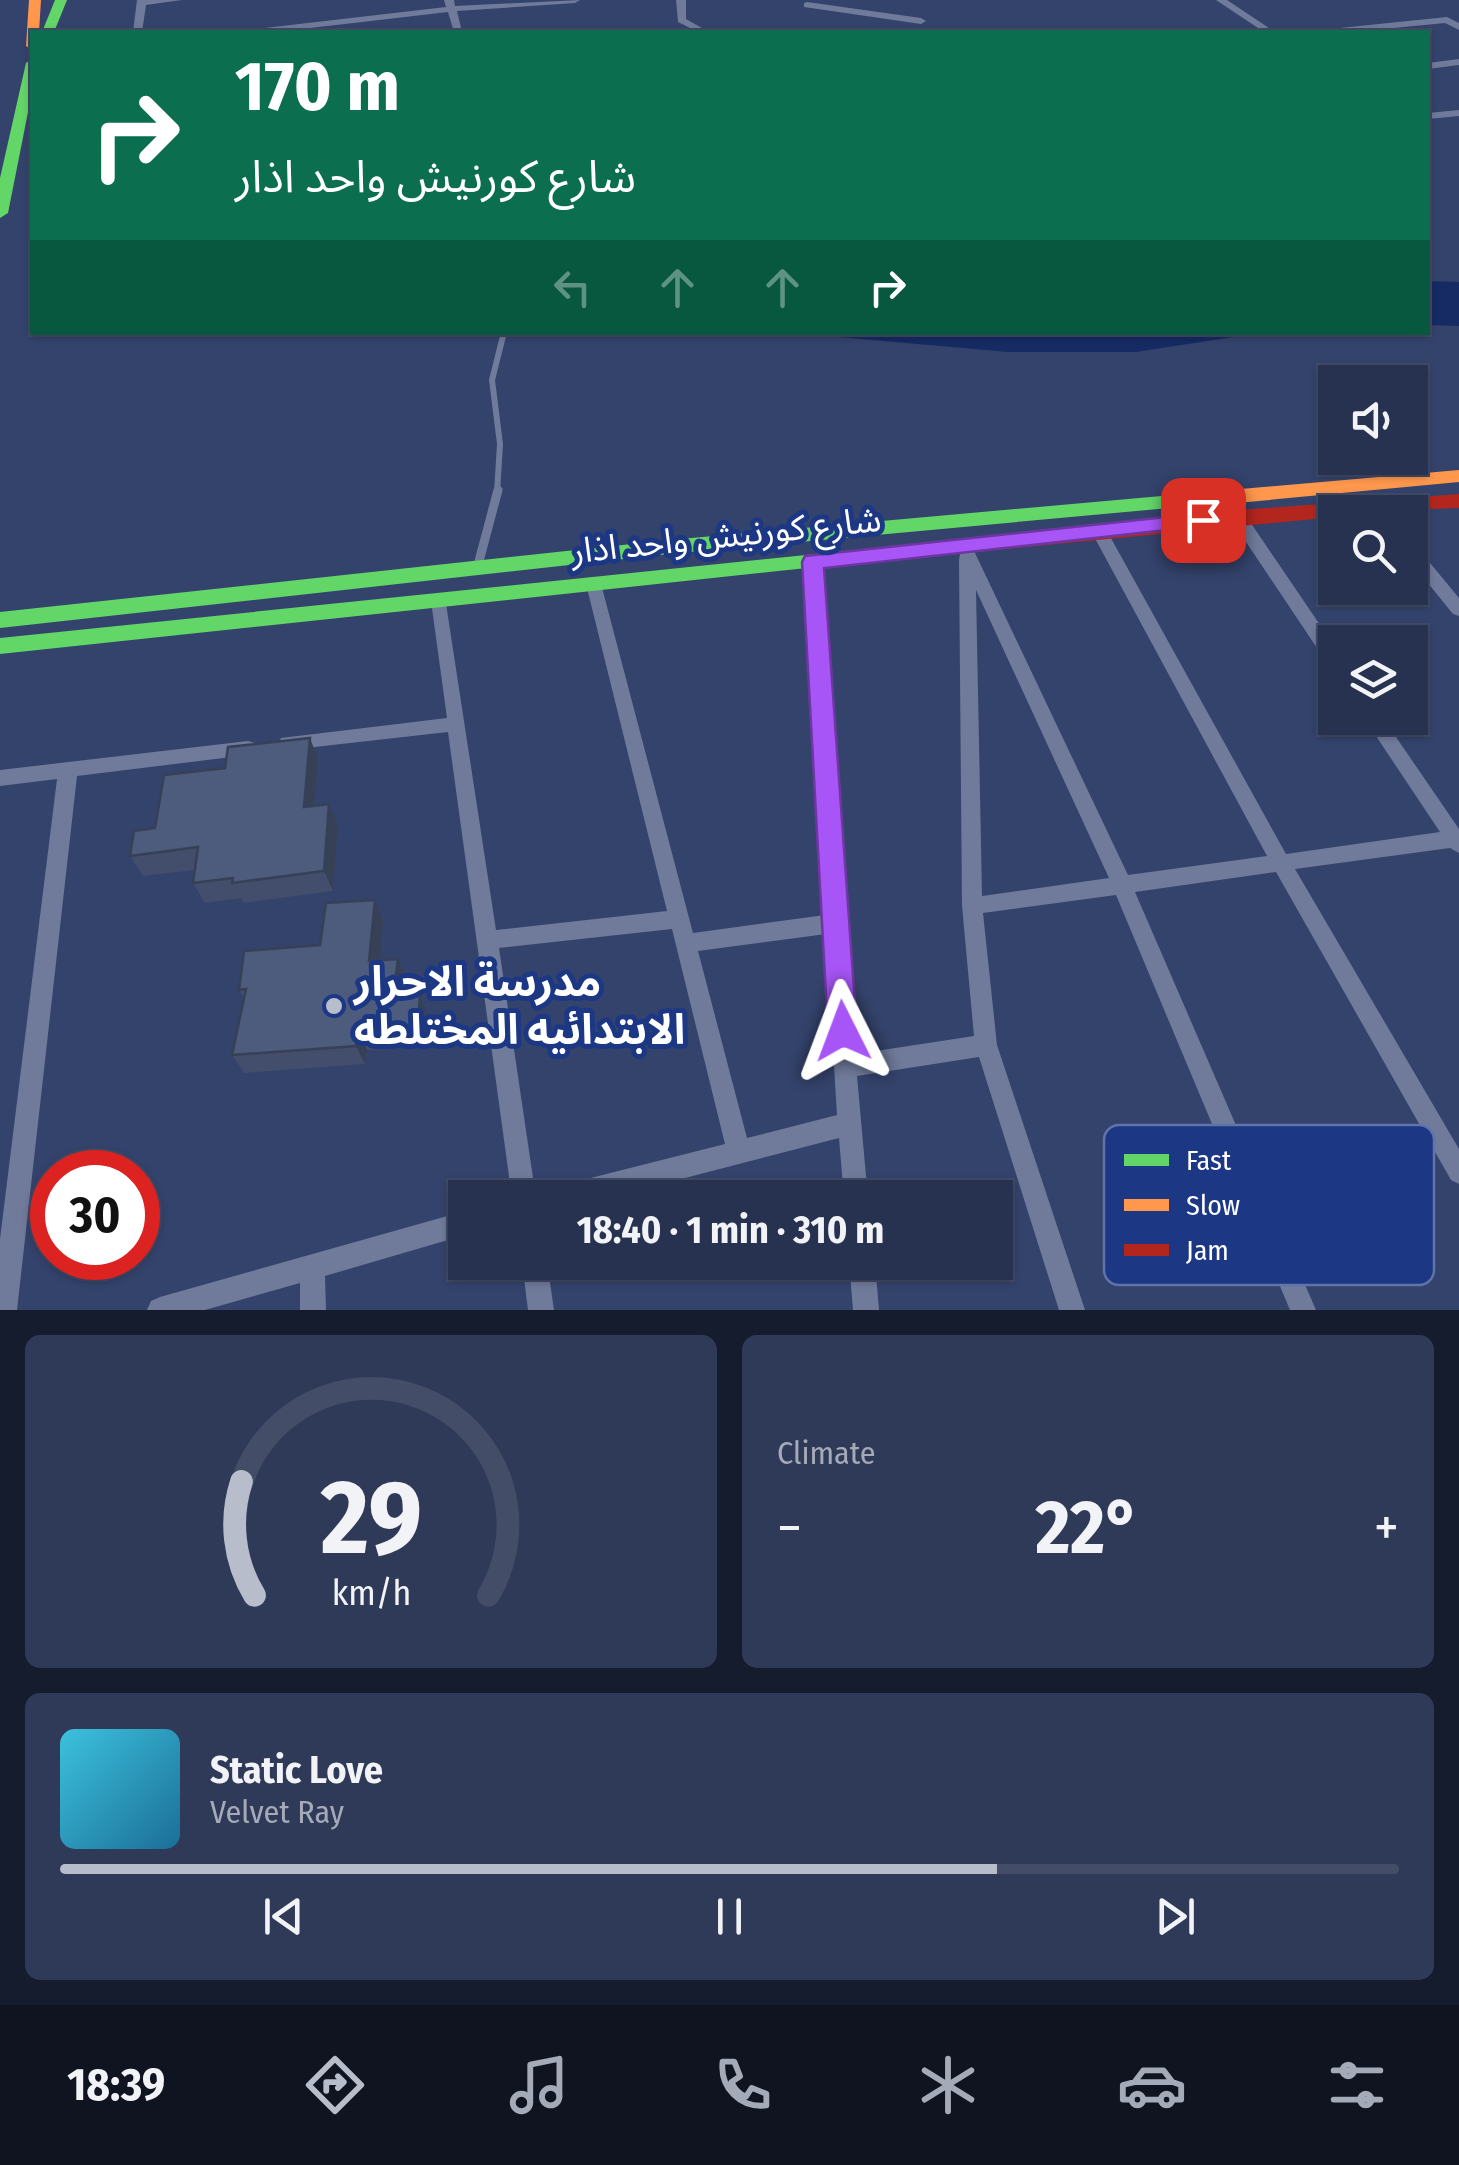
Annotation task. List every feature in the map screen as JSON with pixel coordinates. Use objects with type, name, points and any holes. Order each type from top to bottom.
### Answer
[{"type":"main road","points":[[33,30],[35,0]]},
{"type":"main road","points":[[49,30],[61,0]]},
{"type":"main road","points":[[0,212],[30,74]]},
{"type":"main road","name":"شارع كورنيش واحد اذار","points":[[0,620],[670,546],[1459,476]]},
{"type":"main road","name":"شارع كورنيش واحد اذار","points":[[1428,504],[1459,501]]},
{"type":"main road","name":"شارع كورنيش واحد اذار","points":[[0,646],[674,574],[966,549],[1238,517],[1318,512]]},
{"type":"main road","points":[[670,546],[674,574]]},
{"type":"street","points":[[137,30],[142,2],[177,0]]},
{"type":"street","points":[[297,30],[352,27],[450,4],[576,0]]},
{"type":"street","points":[[680,0],[682,20],[701,30]]},
{"type":"street","points":[[1221,0],[1267,30]]},
{"type":"street","points":[[450,4],[457,30]]},
{"type":"street","points":[[807,5],[922,21]]},
{"type":"street","points":[[1350,30],[1453,20],[1459,27]]},
{"type":"street","points":[[1430,66],[1459,62]]},
{"type":"street","points":[[1430,116],[1459,112]]},
{"type":"street","points":[[1238,517],[1318,636]]},
{"type":"street","points":[[1099,531],[1281,863],[1432,1125]]},
{"type":"street","points":[[966,549],[1122,885],[1224,1125]]},
{"type":"street","points":[[966,549],[972,906],[986,1044],[1072,1310]]},
{"type":"street","points":[[813,562],[854,1180]]},
{"type":"street","points":[[1428,572],[1459,610]]},
{"type":"street","points":[[594,584],[739,1152]]},
{"type":"street","points":[[440,601],[521,1180]]},
{"type":"street","points":[[0,778],[458,724]]},
{"type":"street","points":[[972,906],[1458,841],[1385,735]]},
{"type":"street","points":[[4,1310],[68,769]]},
{"type":"street","points":[[488,940],[680,920]]},
{"type":"street","points":[[686,943],[836,923]]},
{"type":"street","points":[[845,1067],[986,1044]]},
{"type":"street","points":[[629,1180],[849,1124]]},
{"type":"street","points":[[1434,1129],[1459,1172]]},
{"type":"street","points":[[160,1310],[448,1228]]},
{"type":"street","points":[[312,1267],[314,1310]]},
{"type":"street","points":[[537,1280],[541,1310]]},
{"type":"street","points":[[864,1280],[866,1310]]},
{"type":"street","points":[[1292,1285],[1303,1310]]},
{"type":"lane","points":[[477,568],[498,490],[500,444],[492,380],[503,335]]},
{"type":"water","points":[[1430,281],[1459,282],[1459,326],[1430,325]]},
{"type":"water","points":[[816,335],[1246,335],[1136,352],[1008,352]]},
{"type":"building","points":[[310,738],[304,807],[329,804],[324,871],[232,883],[233,878],[193,883],[198,847],[130,856],[134,831],[155,828],[164,775],[225,768],[228,747]]},
{"type":"building","points":[[375,900],[369,961],[398,959],[393,997],[420,996],[417,1029],[358,1032],[356,1046],[232,1055],[246,989],[239,990],[244,951],[320,945],[326,903]]},
{"type":"traffic: fast","points":[[49,30],[61,0]]},
{"type":"traffic: fast","points":[[0,213],[30,72]]},
{"type":"traffic: fast","points":[[0,620],[669,547],[1184,501]]},
{"type":"traffic: fast","points":[[0,646],[913,551]]},
{"type":"traffic: slow","points":[[33,30],[35,0]]},
{"type":"traffic: slow","points":[[1184,501],[1459,476]]},
{"type":"traffic: jam","points":[[913,551],[1238,517],[1459,501]]},
{"type":"place","name":"مدرسة الاحرار الابتدائيه المختلطه","points":[[334,1006]]},
{"type":"route","points":[[843,1031],[813,562],[1203,520]]}]
